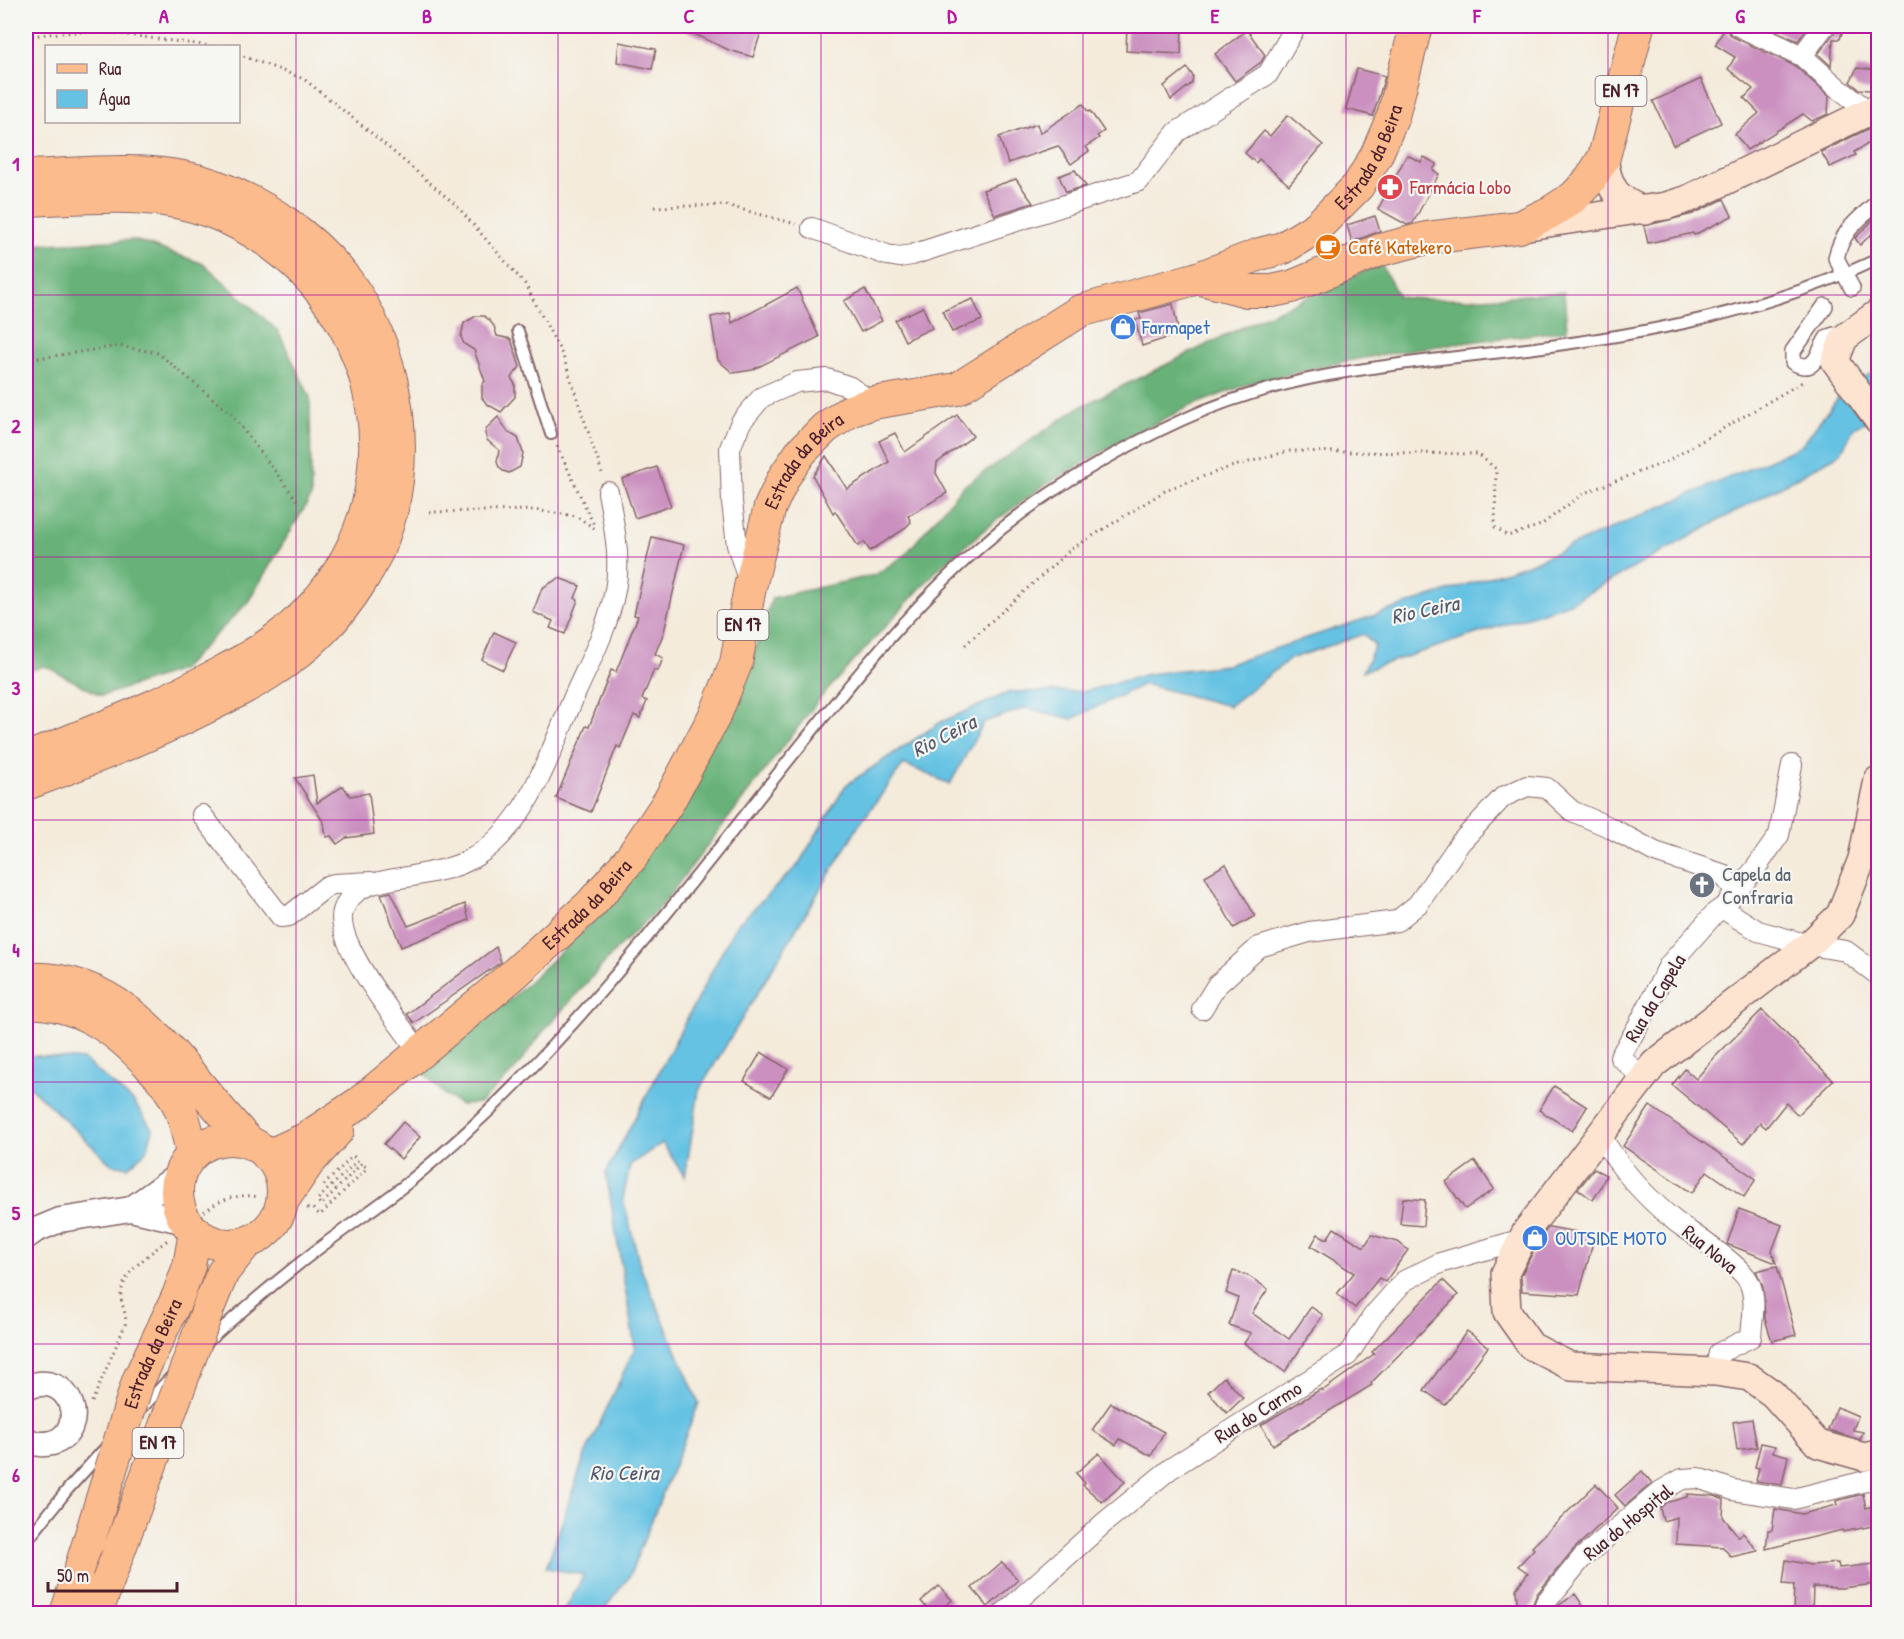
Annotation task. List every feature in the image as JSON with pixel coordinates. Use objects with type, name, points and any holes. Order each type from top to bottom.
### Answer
[{"type":"main road","name":"Estrada da Beira","points":[[259,1149],[305,1139],[358,1103],[513,975],[591,904],[631,858],[669,801],[716,713],[736,663],[750,587],[770,507],[784,477],[801,452],[825,428],[850,411],[873,403],[957,389],[1080,311],[1198,278],[1260,254],[1283,248],[1317,227],[1358,186],[1376,156],[1393,117],[1416,26]]},
{"type":"main road","name":"EN 17","points":[[1198,278],[1247,291],[1272,291],[1291,287],[1380,250],[1427,238],[1519,227],[1549,213],[1574,197],[1590,180],[1604,157],[1638,26]]},
{"type":"main road","points":[[1519,227],[1646,211],[1688,199],[1874,109]]},
{"type":"main road","points":[[1604,157],[1607,179],[1616,194],[1630,205],[1646,211]]},
{"type":"main road","points":[[26,176],[145,173],[188,178],[231,192],[281,218],[327,258],[347,281],[364,308],[378,335],[388,364],[398,435],[395,496],[375,556],[358,585],[322,632],[301,651],[247,687],[170,726],[26,784]]},
{"type":"main road","points":[[26,200],[133,197],[156,199],[191,205],[211,212],[264,238],[308,274],[346,329],[361,362],[372,411],[375,437],[372,484],[367,507],[350,550],[325,592],[296,623],[254,654],[199,684],[136,714],[26,759]]},
{"type":"main road","points":[[1247,291],[1250,273],[1260,254]]},
{"type":"main road","points":[[1878,313],[1843,360],[1878,420]]},
{"type":"main road","points":[[1878,780],[1862,859],[1840,915],[1809,945],[1654,1064],[1522,1239],[1505,1273],[1507,1312],[1531,1346],[1570,1365],[1715,1372],[1749,1377],[1773,1394],[1818,1444],[1864,1457],[1878,1454]]},
{"type":"main road","points":[[26,979],[75,984],[94,991],[126,1010],[164,1043],[227,1120],[259,1149],[280,1176],[283,1202]]},
{"type":"main road","points":[[26,1002],[57,1005],[90,1016],[119,1035],[133,1048],[169,1089],[184,1119],[186,1165],[177,1190],[179,1207],[189,1226],[211,1242],[229,1246],[246,1243]]},
{"type":"main road","name":"Estrada da Beira","points":[[96,1614],[223,1272],[246,1243],[260,1237],[271,1227],[283,1202],[309,1162],[333,1137],[358,1103]]},
{"type":"main road","points":[[186,1165],[204,1146],[219,1140],[234,1139],[259,1149]]},
{"type":"main road","name":"Estrada da Beira","points":[[66,1614],[138,1382],[178,1296],[189,1266],[189,1226]]},
{"type":"street","points":[[812,228],[887,255],[906,256],[1139,181],[1177,132],[1268,74],[1296,26]]},
{"type":"street","points":[[1738,26],[1802,56],[1839,89],[1874,109]]},
{"type":"street","points":[[1802,56],[1824,26]]},
{"type":"street","points":[[1848,281],[1836,258],[1839,243],[1849,228],[1878,202]]},
{"type":"street","points":[[1825,306],[1792,351],[1793,362],[1803,366],[1809,365],[1818,358],[1828,337],[1834,335],[1843,360]]},
{"type":"street","points":[[750,587],[737,545],[732,502],[730,448],[741,422],[762,397],[797,382],[827,379],[850,387],[873,403]]},
{"type":"street","points":[[202,815],[280,917],[289,916],[327,886],[413,876],[466,862],[492,843],[526,802],[542,773],[606,624],[615,594],[618,550],[608,492]]},
{"type":"street","points":[[1792,765],[1779,835],[1755,869],[1722,908],[1758,931],[1809,945],[1846,951],[1878,975]]},
{"type":"street","points":[[1202,1009],[1217,985],[1259,947],[1309,932],[1397,921],[1418,904],[1460,843],[1503,797],[1527,786],[1547,788],[1572,811],[1609,827],[1654,852],[1722,874],[1736,891]]},
{"type":"street","points":[[374,882],[348,901],[342,913],[343,930],[352,953],[367,977],[419,1051]]},
{"type":"street","name":"Rua da Capela","points":[[1643,1078],[1620,1057],[1669,965],[1714,913],[1722,908]]},
{"type":"street","name":"Rua Nova","points":[[1600,1134],[1625,1174],[1646,1195],[1674,1221],[1730,1262],[1749,1281],[1753,1296],[1751,1337],[1719,1353],[1715,1372]]},
{"type":"street","points":[[131,1209],[186,1165]]},
{"type":"street","points":[[26,1237],[60,1220],[131,1209],[189,1226]]},
{"type":"street","name":"Rua do Carmo","points":[[1003,1614],[1105,1522],[1170,1469],[1348,1355],[1373,1316],[1404,1281],[1440,1263],[1522,1239]]},
{"type":"street","points":[[26,1387],[43,1383],[60,1388],[71,1402],[73,1411],[69,1429],[58,1441],[38,1444],[27,1442]]},
{"type":"street","name":"Rua do Hospital","points":[[1542,1614],[1546,1602],[1582,1558],[1661,1491],[1682,1479],[1698,1478],[1733,1490],[1793,1499],[1878,1478]]},
{"type":"lane","points":[[26,1542],[68,1489],[195,1353],[297,1265],[436,1159],[535,1065],[619,971],[822,718],[902,624],[981,546],[1037,502],[1099,463],[1157,431],[1213,407],[1267,389],[1366,368],[1557,345],[1653,330],[1848,281],[1878,259]]},
{"type":"lane","points":[[518,331],[551,434]]},
{"type":"path","points":[[26,38],[46,34],[97,31],[203,45]]},
{"type":"path","points":[[240,55],[304,79],[370,132],[456,205],[525,284],[563,356],[608,492]]},
{"type":"path","points":[[654,207],[725,205],[812,228]]},
{"type":"path","points":[[26,360],[119,346],[158,353],[231,414],[297,500]]},
{"type":"path","points":[[965,645],[1070,550],[1167,489],[1227,468],[1289,451],[1478,454],[1496,469],[1495,527],[1508,536],[1541,525],[1584,493],[1666,462],[1843,360]]},
{"type":"path","points":[[551,434],[597,530]]},
{"type":"path","points":[[429,512],[534,510],[576,516],[597,530],[618,550]]},
{"type":"path","points":[[90,1407],[125,1325],[126,1314],[121,1296],[122,1289],[139,1262],[221,1201],[233,1197],[250,1195],[312,1208],[320,1215],[367,1168],[362,1164],[321,1205],[317,1200],[358,1160],[354,1156],[323,1186],[317,1180]]},
{"type":"green space","points":[[135,240],[204,264],[278,331],[310,397],[311,497],[248,602],[181,670],[102,696],[45,666],[26,672],[26,245]]},
{"type":"green space","points":[[1381,264],[1399,297],[1461,299],[1564,292],[1567,330],[1422,348],[1347,361],[1251,383],[1188,407],[1121,441],[1045,485],[990,525],[938,569],[821,697],[662,905],[615,951],[542,1033],[514,1071],[480,1103],[461,1105],[445,1095],[421,1070],[515,995],[610,905],[750,663],[772,598],[875,575],[905,555],[962,487],[1078,408],[1261,318]]},
{"type":"water","name":"Rio Ceira","points":[[1878,369],[1878,416],[1855,426],[1841,453],[1570,603],[1363,671],[1375,646],[1364,634],[1290,659],[1229,706],[1144,684],[1072,719],[1026,708],[984,722],[950,784],[904,764],[859,825],[699,1090],[685,1177],[662,1143],[630,1165],[623,1199],[641,1269],[699,1403],[629,1577],[601,1613],[563,1613],[584,1575],[546,1568],[585,1455],[635,1348],[606,1173],[735,927],[798,865],[846,785],[941,722],[1010,692],[1086,691],[1148,674],[1226,665],[1534,562],[1801,446],[1844,390]]},
{"type":"water","points":[[26,1055],[84,1060],[134,1102],[153,1130],[146,1151],[128,1167],[111,1164],[26,1083]]},
{"type":"building","points":[[677,26],[763,26],[753,57],[729,50]]},
{"type":"building","points":[[1127,26],[1182,26],[1181,54],[1126,51]]},
{"type":"building","points":[[1726,26],[1733,37],[1795,66],[1829,96],[1828,114],[1812,121],[1803,114],[1747,150],[1735,134],[1759,113],[1744,98],[1753,89],[1728,69],[1735,57],[1715,45]]},
{"type":"building","points":[[1765,26],[1809,26],[1798,41]]},
{"type":"building","points":[[1836,26],[1844,26],[1840,39],[1833,39],[1831,66],[1818,54],[1834,33]]},
{"type":"building","points":[[1247,30],[1265,55],[1261,62],[1235,81],[1215,54]]},
{"type":"building","points":[[619,42],[656,49],[652,69],[617,62]]},
{"type":"building","points":[[1187,68],[1193,76],[1192,83],[1171,100],[1164,86]]},
{"type":"building","points":[[1857,68],[1878,70],[1878,91],[1859,89],[1850,82]]},
{"type":"building","points":[[1357,69],[1385,76],[1373,116],[1346,109]]},
{"type":"building","points":[[1701,79],[1721,123],[1673,145],[1653,101]]},
{"type":"building","points":[[1083,104],[1104,131],[1097,136],[1099,138],[1086,147],[1089,151],[1071,164],[1058,146],[1008,163],[999,137],[1037,124],[1040,133]]},
{"type":"building","points":[[1288,115],[1323,145],[1289,185],[1259,159],[1256,163],[1245,153],[1264,131],[1270,136]]},
{"type":"building","points":[[1878,124],[1878,138],[1854,152],[1856,155],[1830,167],[1821,152]]},
{"type":"building","points":[[1407,155],[1421,162],[1424,157],[1437,164],[1433,170],[1439,174],[1413,223],[1407,225],[1378,209]]},
{"type":"building","points":[[1075,170],[1086,186],[1066,192],[1059,176]]},
{"type":"building","points":[[1016,179],[1033,203],[995,215],[983,190]]},
{"type":"building","points":[[1724,199],[1732,216],[1694,235],[1693,233],[1648,243],[1644,226],[1693,214]]},
{"type":"building","points":[[1878,215],[1878,228],[1860,245],[1855,238]]},
{"type":"building","points":[[1375,216],[1380,231],[1352,242],[1347,225]]},
{"type":"building","points":[[797,288],[819,337],[752,370],[733,373],[718,360],[711,317],[730,313],[732,323]]},
{"type":"building","points":[[865,289],[882,321],[861,332],[844,301]]},
{"type":"building","points":[[973,299],[982,320],[952,332],[943,311]]},
{"type":"building","points":[[1173,304],[1179,334],[1142,346],[1135,320],[1141,319],[1139,313]]},
{"type":"building","points":[[923,307],[932,328],[905,341],[895,320]]},
{"type":"building","points":[[476,316],[484,316],[489,320],[497,336],[511,339],[520,367],[511,378],[515,384],[515,397],[501,412],[487,404],[482,398],[482,385],[485,381],[474,350],[464,344],[461,337],[464,323]]},
{"type":"building","points":[[957,415],[973,436],[937,463],[936,473],[947,493],[908,516],[911,522],[903,530],[870,551],[864,542],[858,546],[835,511],[833,513],[813,476],[826,456],[847,489],[889,462],[879,441],[895,433],[905,452]]},
{"type":"building","points":[[498,417],[508,432],[518,438],[523,453],[520,467],[509,473],[499,467],[497,462],[499,450],[487,440],[485,433]]},
{"type":"building","points":[[657,467],[671,506],[635,518],[622,479]]},
{"type":"building","points":[[652,537],[684,545],[664,632],[655,654],[663,658],[658,671],[654,670],[642,699],[647,701],[640,718],[634,715],[620,748],[617,746],[591,812],[556,798],[586,726],[589,727],[611,670],[616,672],[638,616],[634,615]]},
{"type":"building","points":[[559,578],[580,586],[575,598],[578,600],[565,634],[550,628],[553,621],[533,612],[542,588]]},
{"type":"building","points":[[494,632],[516,642],[503,670],[482,660]]},
{"type":"building","points":[[313,775],[317,803],[343,786],[350,796],[369,793],[374,834],[346,838],[337,844],[331,836],[326,837],[324,823],[295,778]]},
{"type":"building","points":[[1226,864],[1255,916],[1234,928],[1205,876]]},
{"type":"building","points":[[391,892],[408,926],[465,904],[469,920],[401,947],[381,894]]},
{"type":"building","points":[[496,947],[501,962],[414,1023],[407,1014]]},
{"type":"building","points":[[1762,1010],[1833,1080],[1798,1115],[1786,1103],[1766,1128],[1760,1123],[1743,1144],[1672,1085],[1685,1069],[1696,1079]]},
{"type":"building","points":[[761,1052],[788,1069],[771,1097],[744,1081]]},
{"type":"building","points":[[1554,1086],[1587,1107],[1572,1131],[1539,1110]]},
{"type":"building","points":[[1650,1106],[1756,1179],[1744,1197],[1707,1171],[1692,1193],[1623,1146]]},
{"type":"building","points":[[403,1122],[420,1137],[401,1159],[384,1144]]},
{"type":"building","points":[[1475,1161],[1494,1189],[1465,1209],[1446,1182]]},
{"type":"building","points":[[1594,1169],[1606,1175],[1593,1200],[1578,1189]]},
{"type":"building","points":[[1403,1198],[1425,1200],[1423,1226],[1400,1224]]},
{"type":"building","points":[[1739,1209],[1782,1225],[1772,1251],[1776,1263],[1727,1244]]},
{"type":"building","points":[[1549,1227],[1595,1235],[1579,1295],[1522,1291],[1521,1276],[1540,1238]]},
{"type":"building","points":[[1334,1228],[1364,1247],[1372,1235],[1398,1242],[1408,1250],[1385,1282],[1379,1278],[1355,1308],[1337,1294],[1354,1273],[1311,1246],[1318,1234],[1327,1239]]},
{"type":"building","points":[[1777,1266],[1796,1335],[1772,1341],[1765,1319],[1763,1286],[1756,1271]]},
{"type":"building","points":[[1233,1271],[1247,1275],[1268,1289],[1252,1313],[1289,1339],[1311,1307],[1323,1315],[1285,1372],[1244,1343],[1251,1333],[1229,1325],[1238,1298],[1226,1293]]},
{"type":"building","points":[[1443,1280],[1458,1295],[1371,1383],[1372,1385],[1273,1445],[1261,1425],[1321,1389],[1322,1391],[1374,1354],[1372,1352]]},
{"type":"building","points":[[1467,1331],[1488,1347],[1445,1405],[1424,1390]]},
{"type":"building","points":[[1224,1377],[1243,1398],[1227,1413],[1208,1392]]},
{"type":"building","points":[[1111,1403],[1164,1432],[1151,1456],[1120,1439],[1116,1445],[1092,1430]]},
{"type":"building","points":[[1837,1407],[1858,1416],[1853,1430],[1863,1432],[1860,1440],[1828,1430]]},
{"type":"building","points":[[1752,1419],[1757,1447],[1737,1450],[1733,1422]]},
{"type":"building","points":[[1761,1443],[1775,1446],[1773,1452],[1788,1456],[1782,1485],[1756,1481],[1759,1468],[1755,1467]]},
{"type":"building","points":[[1099,1453],[1125,1482],[1102,1502],[1083,1485],[1085,1483],[1076,1473]]},
{"type":"building","points":[[1642,1471],[1652,1483],[1625,1506],[1615,1495]]},
{"type":"building","points":[[1596,1484],[1618,1508],[1573,1550],[1537,1594],[1525,1614],[1518,1614],[1516,1589],[1528,1573],[1518,1566],[1534,1549],[1532,1547]]},
{"type":"building","points":[[1687,1494],[1715,1496],[1724,1500],[1723,1517],[1739,1537],[1743,1533],[1758,1551],[1731,1557],[1723,1547],[1676,1544],[1677,1517],[1663,1521],[1660,1508],[1668,1501],[1687,1497]]},
{"type":"building","points":[[1863,1494],[1866,1508],[1878,1504],[1878,1525],[1843,1532],[1842,1530],[1766,1549],[1768,1530],[1772,1530],[1775,1509],[1802,1514],[1837,1505],[1836,1501]]},
{"type":"building","points":[[1786,1560],[1811,1565],[1838,1563],[1839,1568],[1874,1564],[1876,1584],[1841,1588],[1813,1587],[1812,1614],[1793,1614],[1794,1585],[1783,1584]]},
{"type":"building","points":[[1002,1562],[1018,1580],[988,1607],[972,1588]]},
{"type":"building","points":[[939,1586],[952,1600],[937,1614],[932,1614],[921,1601]]},
{"type":"building","points":[[1575,1594],[1589,1614],[1555,1614],[1557,1607]]},
{"type":"place","name":"Farmácia Lobo","points":[[1390,187]]},
{"type":"place","name":"Café Katekero","points":[[1328,247]]},
{"type":"place","name":"Farmapet","points":[[1123,327]]},
{"type":"place","name":"Capela da Confraria","points":[[1702,885]]},
{"type":"place","name":"OUTSIDE MOTO","points":[[1535,1238]]}]
